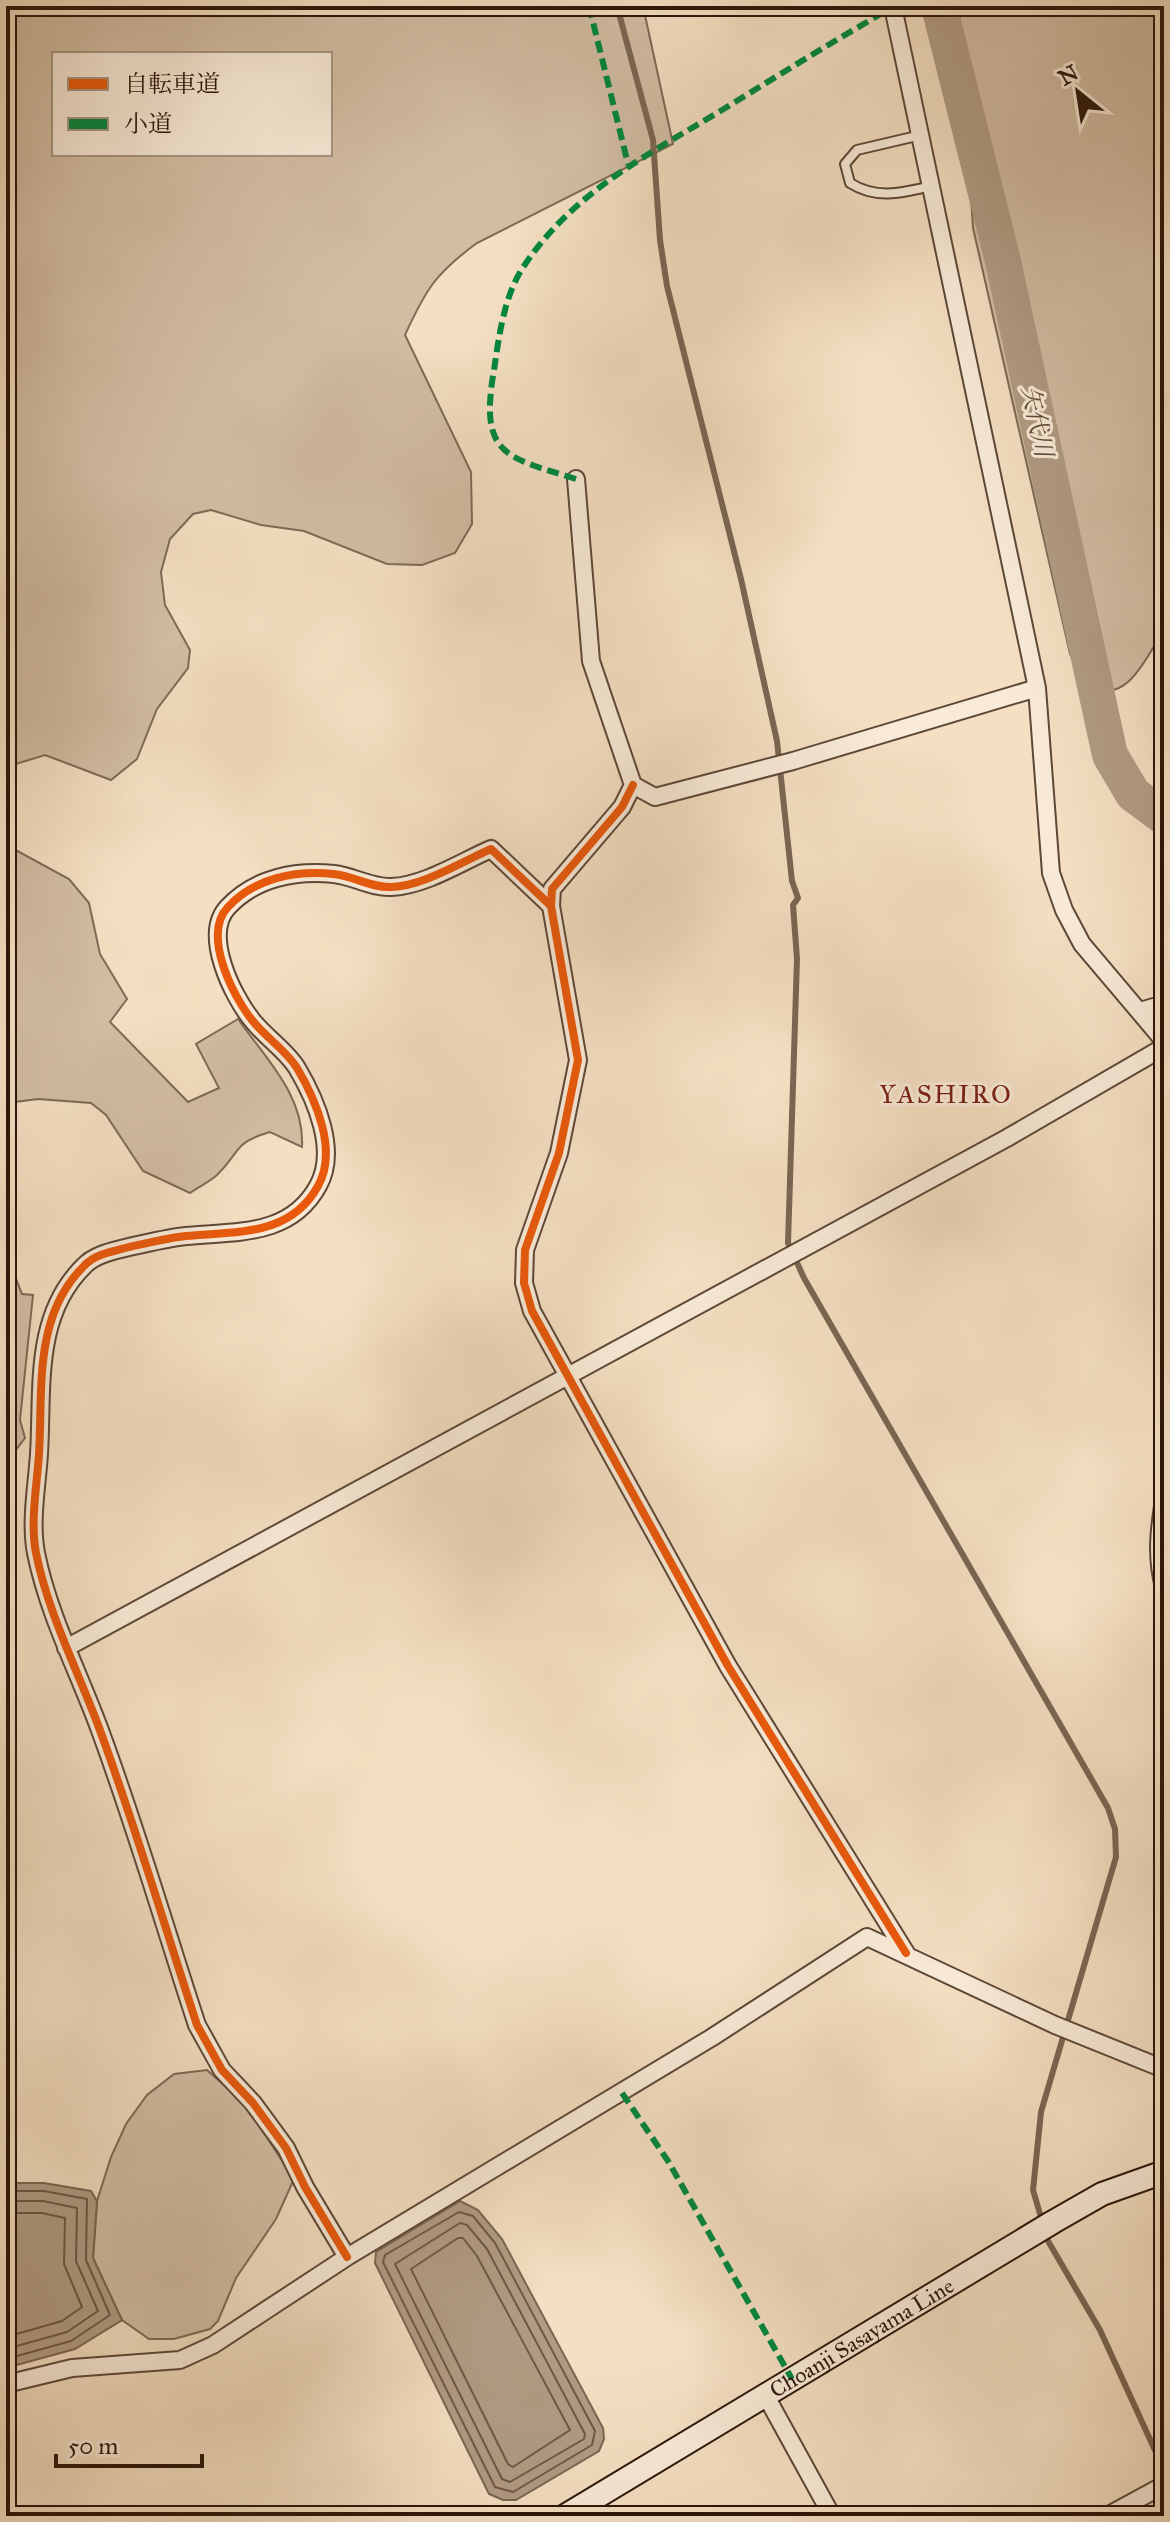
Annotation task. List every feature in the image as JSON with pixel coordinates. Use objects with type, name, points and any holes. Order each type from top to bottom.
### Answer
[{"type":"main road","name":"Choanji Sasayama Line","points":[[565,2516],[1032,2234],[1102,2194],[1164,2172]]},
{"type":"street","points":[[66,1648],[1007,1138],[1164,1044],[1082,944],[1064,910],[1051,873],[1037,688],[893,6]]},
{"type":"street","points":[[576,479],[591,661],[633,785],[655,797],[793,761],[1037,688]]},
{"type":"street","points":[[633,785],[622,807],[552,889],[551,906],[578,1060],[559,1153],[525,1250],[524,1283],[532,1311],[566,1377],[728,1666],[906,1953]]},
{"type":"street","points":[[347,2257],[305,2187],[286,2148],[253,2103],[222,2070],[197,2025],[98,1726],[66,1648],[36,1551],[41,1364],[56,1303],[85,1263],[108,1252],[183,1236],[256,1232],[284,1221],[305,1205],[320,1183],[328,1156],[320,1121],[296,1066],[250,1018],[227,974],[216,940],[216,926],[225,910],[248,888],[272,877],[334,874],[386,887],[397,886],[491,849],[551,906]]},
{"type":"street","points":[[1140,1011],[1164,1004]]},
{"type":"street","points":[[1164,1500],[1158,1534],[1159,1568],[1164,1587]]},
{"type":"street","points":[[6,2384],[72,2368],[180,2360],[213,2345],[347,2257],[761,2007],[820,1965],[867,1937],[1055,2025],[1164,2069]]},
{"type":"street","points":[[766,2396],[832,2516]]},
{"type":"street","points":[[1107,2516],[1164,2485]]},
{"type":"lane","points":[[921,135],[857,150],[845,164],[850,183],[868,194],[897,194],[932,186]]},
{"type":"shaded area","points":[[6,6],[643,6],[673,144],[477,243],[434,283],[405,335],[471,472],[472,524],[455,553],[422,565],[387,564],[304,531],[261,525],[211,510],[193,514],[170,539],[161,572],[165,605],[190,650],[188,668],[157,709],[137,759],[111,780],[45,755],[6,767]]},
{"type":"shaded area","points":[[959,6],[1164,6],[1164,629],[1135,675],[1115,690],[1090,685],[1070,654],[973,228]]},
{"type":"shaded area","points":[[6,840],[10,847],[69,879],[89,903],[100,954],[127,999],[110,1022],[188,1102],[219,1088],[196,1044],[238,1019],[282,1079],[290,1095],[301,1128],[302,1147],[270,1132],[258,1136],[243,1144],[217,1175],[190,1193],[143,1171],[106,1115],[91,1103],[38,1099],[6,1103]]},
{"type":"shaded area","points":[[6,1253],[22,1294],[33,1295],[20,1420],[25,1438],[15,1451],[6,1453]]},
{"type":"shaded area","points":[[207,2070],[245,2104],[294,2179],[276,2219],[236,2278],[218,2321],[210,2329],[174,2339],[149,2339],[122,2320],[93,2258],[97,2201],[111,2157],[126,2124],[147,2095],[174,2074]]},
{"type":"water","points":[[6,2183],[44,2183],[91,2191],[97,2201],[93,2258],[122,2320],[75,2349],[6,2368]]},
{"type":"water","points":[[460,2201],[478,2210],[502,2239],[603,2428],[604,2439],[599,2451],[516,2500],[503,2500],[489,2494],[375,2263],[376,2252]]},
{"type":"waterway","points":[[617,6],[653,140],[660,240],[667,286],[741,579],[777,741],[792,881],[798,898],[793,905],[797,959],[788,1243],[804,1278],[1108,1808],[1115,1829],[1116,1857],[1041,2112],[1033,2190],[1048,2241],[1100,2330],[1164,2470]]},
{"type":"waterway","name":"矢代川","points":[[939,6],[1002,257],[1110,755],[1133,794],[1164,817]]},
{"type":"waterway","points":[[1163,2516],[1164,2495]]},
{"type":"marked path","points":[[589,6],[628,164]]},
{"type":"marked path","points":[[576,479],[515,457],[503,448],[490,420],[490,398],[503,316],[524,266],[565,217],[614,177],[893,7]]},
{"type":"marked path","points":[[622,2093],[668,2161],[792,2379]]},
{"type":"cycle path","points":[[633,785],[622,807],[552,889],[551,906],[578,1060],[559,1153],[525,1250],[524,1283],[532,1311],[728,1666],[906,1953]]},
{"type":"cycle path","points":[[347,2257],[305,2187],[286,2148],[253,2103],[222,2070],[197,2025],[112,1762],[48,1597],[36,1553],[34,1529],[44,1354],[56,1307],[68,1286],[94,1259],[165,1239],[242,1231],[277,1223],[293,1215],[306,1203],[324,1172],[325,1142],[311,1095],[292,1061],[244,1009],[223,964],[218,933],[221,919],[239,897],[276,878],[305,873],[341,875],[384,887],[404,886],[429,878],[491,849],[551,906]]},
{"type":"district","name":"YASHIRO","points":[[946,1094]]}]
